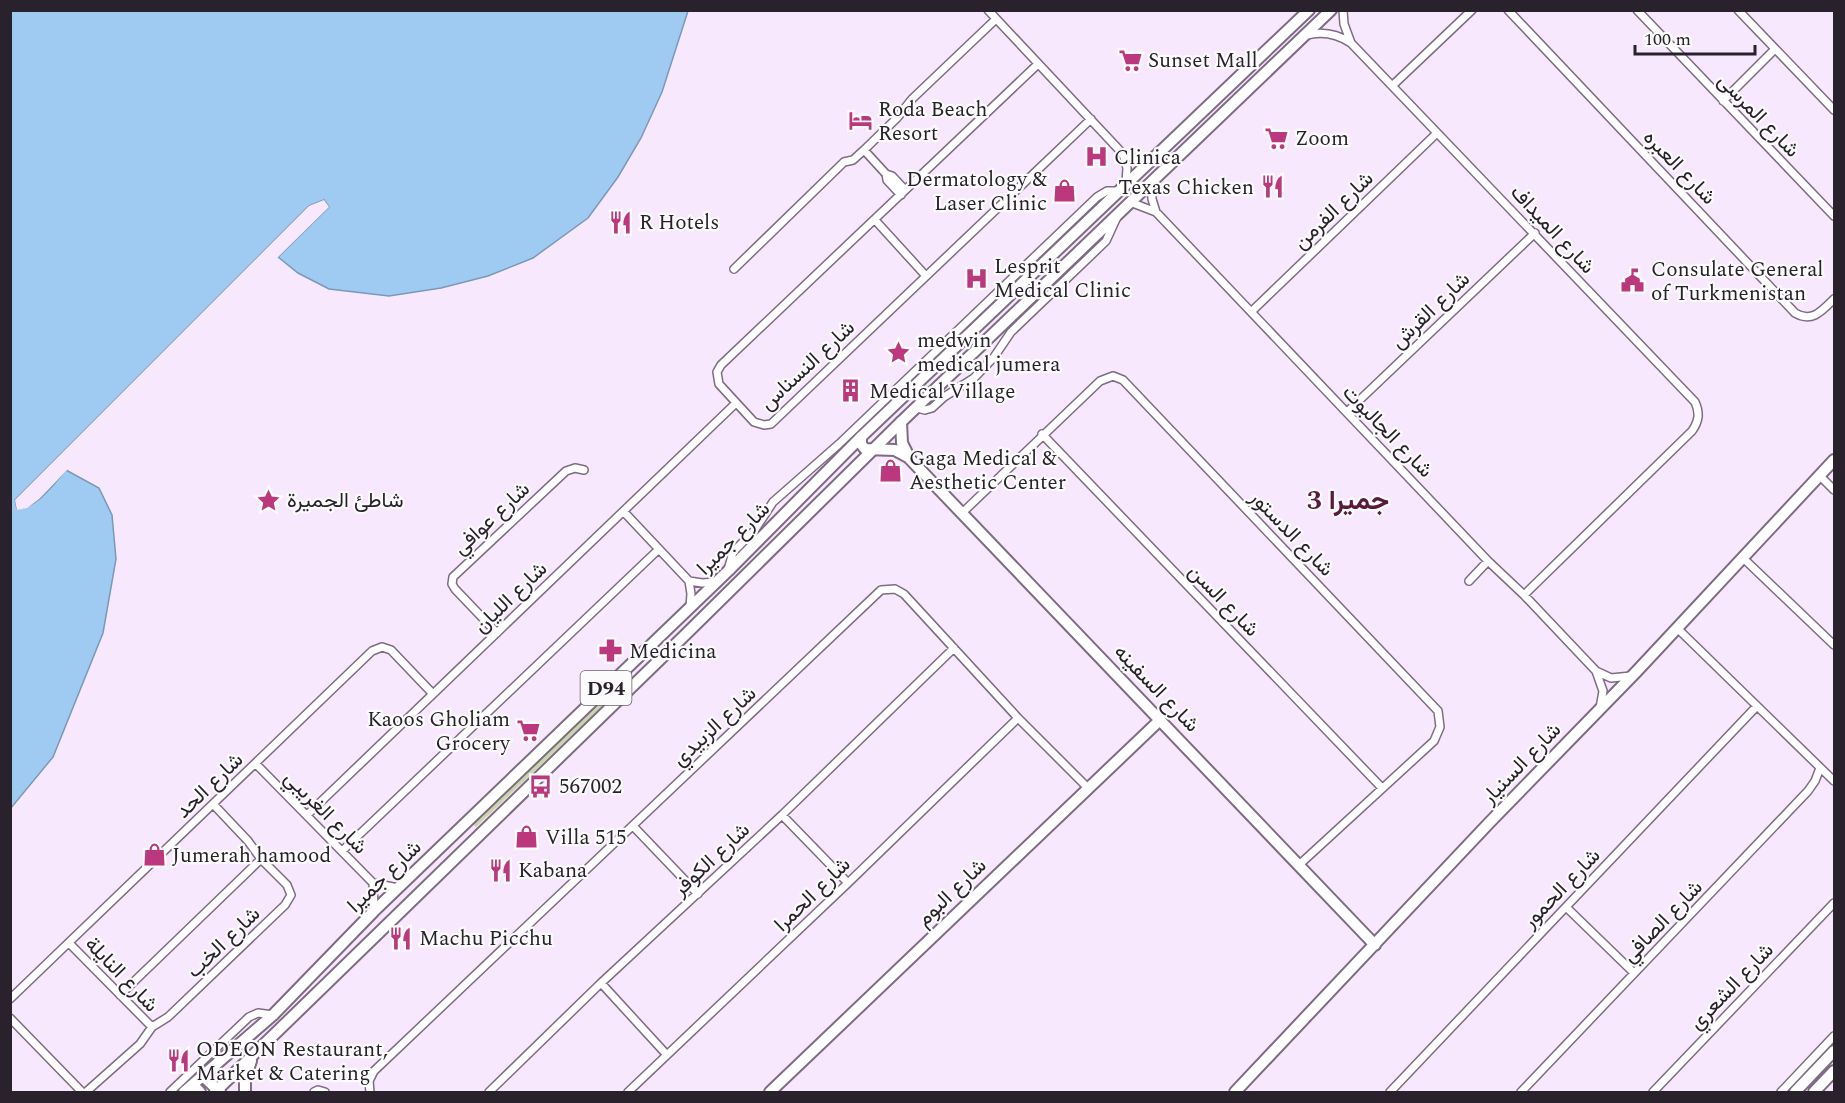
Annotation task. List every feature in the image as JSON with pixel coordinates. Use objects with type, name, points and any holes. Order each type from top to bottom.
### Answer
[{"type":"main road","name":"شارع جميرا","points":[[192,1090],[203,1076],[273,1015],[374,911],[728,571],[831,466],[1309,10]]},
{"type":"main road","name":"شارع جميرا","points":[[218,1092],[901,422],[1331,10]]},
{"type":"main road","name":"شارع السفينه","points":[[901,422],[902,443],[910,459]]},
{"type":"main road","points":[[861,437],[863,447],[868,450],[874,449]]},
{"type":"main road","name":"شارع السفينه","points":[[874,449],[895,450],[910,459],[1300,864],[1375,945]]},
{"type":"main road","name":"شارع السنيار","points":[[1236,1092],[1834,460]]},
{"type":"main road","points":[[831,466],[843,467],[846,477]]},
{"type":"main road","name":"شارع البوم","points":[[770,1092],[1160,720]]},
{"type":"main road","points":[[1795,1092],[1834,1051]]},
{"type":"main road","points":[[245,1092],[245,1078],[252,1059]]},
{"type":"main road","points":[[1814,1092],[1834,1071]]},
{"type":"main road","points":[[203,1076],[218,1092]]},
{"type":"street","points":[[728,571],[733,552],[754,531],[773,502],[839,444],[1097,197],[1107,191],[1122,187],[1127,168],[1123,154],[988,10]]},
{"type":"street","points":[[1343,10],[1344,24],[1351,43]]},
{"type":"street","points":[[1393,85],[1472,10]]},
{"type":"street","name":"شارع العبره","points":[[1508,10],[1795,313],[1809,318],[1816,316],[1834,299]]},
{"type":"street","name":"شارع المرسى","points":[[1637,10],[1834,216]]},
{"type":"street","points":[[1738,10],[1834,110]]},
{"type":"street","points":[[734,269],[844,162],[853,160],[864,150],[899,116],[912,99],[996,19]]},
{"type":"street","name":"شارع الميداف","points":[[1305,35],[1332,34],[1351,43],[1695,402],[1699,417],[1692,431],[1524,595]]},
{"type":"street","points":[[1723,101],[1775,50]]},
{"type":"street","name":"شارع النسناس","points":[[1038,64],[721,365],[717,372],[717,380],[754,422],[760,425],[771,424],[1091,119]]},
{"type":"street","name":"شارع الفرمن","points":[[1252,311],[1437,133]]},
{"type":"street","points":[[864,150],[886,174],[886,180],[903,192]]},
{"type":"street","points":[[1123,154],[1138,159],[1153,158]]},
{"type":"street","points":[[1151,182],[1152,199],[1156,212]]},
{"type":"street","name":"شارع الجالبوت","points":[[1130,202],[1156,212],[1488,561],[1524,595],[1596,671]]},
{"type":"street","points":[[917,408],[925,410],[932,408],[950,392],[974,378],[994,357],[1011,332],[1106,241],[1118,213]]},
{"type":"street","points":[[875,220],[926,276]]},
{"type":"street","name":"شارع القرش","points":[[1347,412],[1535,233]]},
{"type":"street","name":"شارع الدستور","points":[[962,513],[1103,378],[1113,376],[1124,380],[1438,711],[1440,727],[1434,741],[1300,864]]},
{"type":"street","name":"شارع الليان","points":[[307,815],[736,403]]},
{"type":"street","name":"شارع السن","points":[[1042,434],[1382,788]]},
{"type":"street","name":"شارع عوافي","points":[[497,633],[455,589],[452,584],[453,577],[566,471],[575,468],[584,470]]},
{"type":"street","points":[[1819,476],[1834,490]]},
{"type":"street","points":[[624,512],[689,581],[690,607]]},
{"type":"street","points":[[342,851],[659,549]]},
{"type":"street","points":[[1742,557],[1834,645]]},
{"type":"street","points":[[1470,581],[1488,561]]},
{"type":"street","points":[[689,581],[716,582]]},
{"type":"street","name":"شارع الزبيدي","points":[[370,1092],[369,1081],[374,1071],[881,590],[895,589],[904,594],[1018,718],[1088,788]]},
{"type":"street","points":[[1677,628],[1834,781]]},
{"type":"street","name":"شارع الكوفر","points":[[489,1092],[601,983],[782,815],[954,648]]},
{"type":"street","name":"شارع الحد","points":[[10,999],[375,649],[392,650],[433,694]]},
{"type":"street","points":[[1596,671],[1617,678],[1633,675]]},
{"type":"street","points":[[1596,671],[1603,692],[1599,710]]},
{"type":"street","name":"شارع الحمور","points":[[1390,1092],[1756,707]]},
{"type":"street","name":"شارع الحمرا","points":[[628,1092],[848,884],[1018,718]]},
{"type":"street","name":"شارع الغريبي","points":[[256,764],[373,883],[398,888]]},
{"type":"street","name":"شارع الصافي","points":[[1524,1090],[1808,791],[1820,768]]},
{"type":"street","name":"شارع الخب","points":[[84,1092],[140,1044],[152,1028],[168,1017],[289,902],[291,895],[289,888],[213,804]]},
{"type":"street","points":[[782,815],[848,884]]},
{"type":"street","points":[[633,826],[698,894]]},
{"type":"street","points":[[120,995],[261,859]]},
{"type":"street","name":"شارع الغريبي","points":[[373,883],[374,911]]},
{"type":"street","name":"شارع الشعري","points":[[1653,1092],[1834,903]]},
{"type":"street","points":[[1566,907],[1634,973]]},
{"type":"street","name":"شارع النايلة","points":[[69,943],[152,1028]]},
{"type":"street","points":[[601,983],[667,1055]]},
{"type":"street","points":[[170,1092],[249,1017],[258,1013],[273,1015]]},
{"type":"street","points":[[10,1018],[84,1092]]},
{"type":"street","points":[[1781,1092],[1834,1036]]},
{"type":"street","points":[[314,1092],[318,1090],[325,1092]]},
{"type":"street","points":[[1524,1090],[1533,1092]]},
{"type":"green space","points":[[616,687],[619,690],[476,827],[473,824]]},
{"type":"water","points":[[11,11],[688,11],[662,92],[641,138],[618,177],[588,218],[533,258],[488,276],[441,288],[389,296],[329,289],[298,273],[278,257],[329,207],[324,200],[309,206],[15,500],[17,509],[32,504],[66,470],[99,488],[112,515],[116,559],[103,633],[53,757],[11,808]]},
{"type":"pier","points":[[324,200],[329,207],[276,259],[276,254],[325,207],[323,203],[311,209],[19,501],[20,506],[26,506],[64,468],[69,468],[39,499],[27,508],[17,510],[15,500],[309,206]]},
{"type":"place","name":"Sunset Mall","points":[[1130,60]]},
{"type":"place","name":"Roda Beach Resort","points":[[860,121]]},
{"type":"place","name":"Zoom","points":[[1277,138]]},
{"type":"place","name":"Clinica","points":[[1096,157]]},
{"type":"place","name":"Texas Chicken","points":[[1272,187]]},
{"type":"place","name":"Dermatology & Laser Clinic","points":[[1065,191]]},
{"type":"place","name":"R Hotels","points":[[621,222]]},
{"type":"place","name":"Lesprit Medical Clinic","points":[[976,278]]},
{"type":"place","name":"Consulate General of Turkmenistan","points":[[1633,281]]},
{"type":"place","name":"medwin medical jumera","points":[[899,352]]},
{"type":"place","name":"Medical Village","points":[[851,391]]},
{"type":"place","name":"Gaga Medical & Aesthetic Center","points":[[891,470]]},
{"type":"place","name":"شاطئ الجميرة","points":[[269,500]]},
{"type":"place","name":"Medicina","points":[[611,651]]},
{"type":"place","name":"Kaoos Gholiam Grocery","points":[[528,731]]},
{"type":"place","name":"567002","points":[[541,786]]},
{"type":"place","name":"Villa 515","points":[[527,837]]},
{"type":"place","name":"Jumerah hamood","points":[[154,855]]},
{"type":"place","name":"Kabana","points":[[500,870]]},
{"type":"place","name":"Machu Picchu","points":[[401,938]]},
{"type":"place","name":"ODEON Restaurant, Market & Catering","points":[[178,1061]]},
{"type":"district","name":"جميرا 3","points":[[1348,500]]}]
